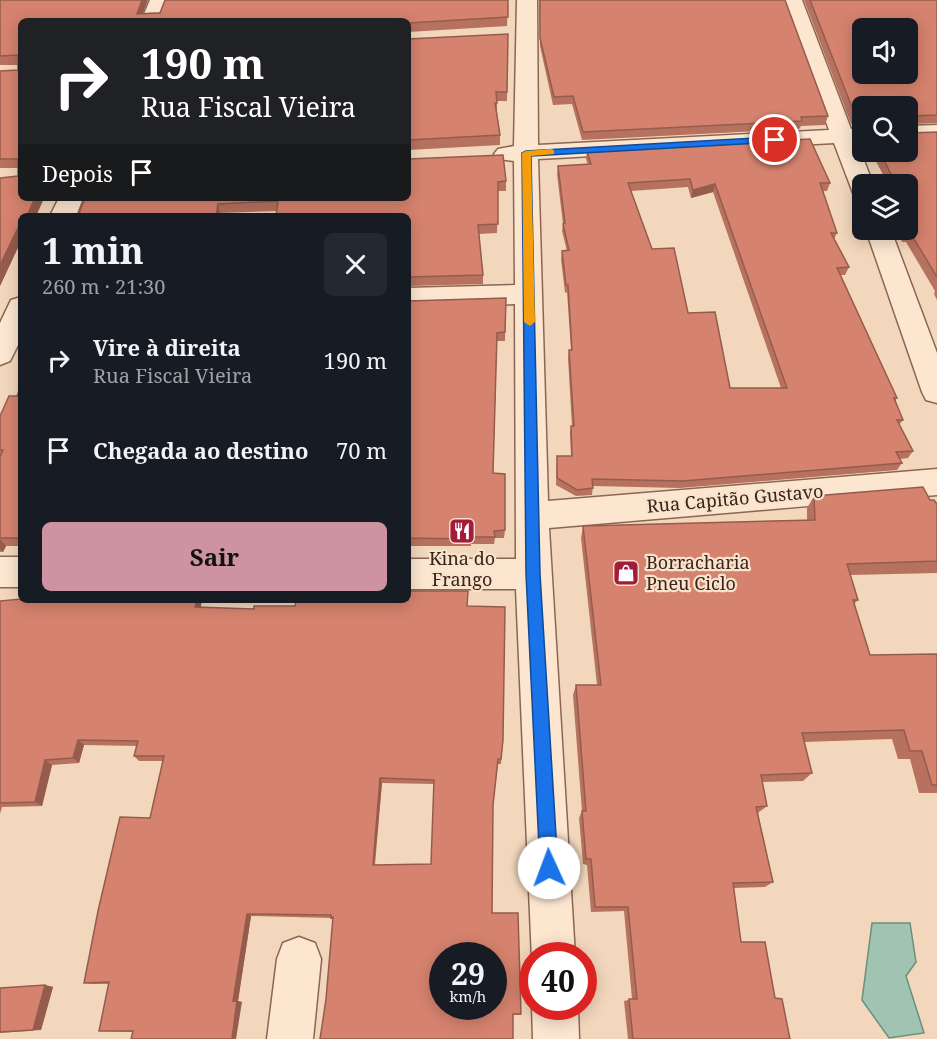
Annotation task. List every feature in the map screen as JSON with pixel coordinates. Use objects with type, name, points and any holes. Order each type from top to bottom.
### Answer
[{"type":"street","points":[[152,18],[160,0]]},
{"type":"street","points":[[527,0],[526,153],[533,574],[552,942]]},
{"type":"street","points":[[792,0],[852,134]]},
{"type":"street","points":[[504,36],[528,34]]},
{"type":"street","points":[[918,133],[937,132]]},
{"type":"street","points":[[488,155],[852,136]]},
{"type":"street","points":[[882,240],[937,392]]},
{"type":"street","points":[[411,298],[529,294]]},
{"type":"street","points":[[0,354],[18,315]]},
{"type":"street","name":"Rua Capitão Gustavo","points":[[533,516],[937,482]]},
{"type":"street","points":[[0,572],[18,572]]},
{"type":"street","points":[[411,574],[533,574]]},
{"type":"street","points":[[290,1039],[299,959]]},
{"type":"street","points":[[555,1020],[556,1039]]},
{"type":"shaded area","points":[[872,923],[910,923],[916,962],[906,976],[924,1033],[889,1038],[862,1000]]},
{"type":"building","points":[[0,0],[142,0],[137,14],[160,13],[165,0],[508,0],[508,17],[411,23],[411,18],[18,18],[18,55],[0,56]]},
{"type":"building","points":[[540,0],[785,0],[828,116],[801,117],[802,121],[583,132],[573,96],[554,97],[540,38]]},
{"type":"building","points":[[810,0],[937,0],[937,115],[918,116],[918,96],[852,96],[852,107]]},
{"type":"building","points":[[508,34],[507,92],[496,92],[497,103],[495,103],[500,135],[411,140],[411,39]]},
{"type":"building","points":[[18,70],[18,159],[0,159],[0,71]]},
{"type":"building","points":[[937,132],[937,277],[915,240],[918,240],[918,174],[891,174],[885,162],[918,162],[918,133]]},
{"type":"building","points":[[810,139],[830,183],[820,183],[837,233],[831,233],[849,267],[837,268],[897,398],[894,398],[903,420],[897,420],[913,451],[896,452],[902,463],[683,481],[592,479],[593,488],[577,490],[557,478],[557,456],[572,456],[571,426],[574,426],[568,285],[566,285],[562,251],[569,250],[563,224],[565,223],[558,166],[591,164],[587,151]],"holes":[[[690,179],[693,190],[715,184],[787,388],[730,388],[715,312],[688,313],[674,248],[652,249],[628,183]]]},
{"type":"building","points":[[503,155],[506,181],[498,182],[498,224],[478,225],[483,275],[411,277],[411,213],[276,213],[278,201],[411,201],[411,159]]},
{"type":"building","points":[[18,176],[18,201],[34,201],[28,213],[18,213],[18,228],[0,265],[0,178]]},
{"type":"building","points":[[84,201],[278,201],[218,204],[216,213],[79,213]]},
{"type":"building","points":[[506,298],[505,332],[497,333],[493,473],[505,474],[505,530],[494,531],[495,537],[411,538],[411,301]]},
{"type":"building","points":[[18,394],[18,538],[0,538],[0,457],[3,450],[0,450],[0,416],[9,396],[17,396]]},
{"type":"building","points":[[923,487],[930,500],[937,503],[937,561],[847,564],[858,600],[853,600],[870,655],[937,654],[937,785],[932,785],[922,751],[910,751],[904,730],[802,733],[812,773],[761,775],[767,806],[756,807],[773,882],[733,883],[741,942],[765,942],[775,998],[782,999],[790,1039],[633,1039],[629,999],[637,999],[628,907],[595,907],[591,859],[586,859],[582,811],[586,811],[576,685],[601,685],[583,526],[815,520],[814,496]]},
{"type":"building","points":[[411,591],[468,591],[467,606],[505,607],[503,740],[501,759],[498,759],[493,805],[492,913],[518,913],[519,1014],[513,1014],[513,1039],[320,1039],[326,999],[333,917],[331,918],[331,915],[247,914],[233,1001],[237,1000],[232,1039],[131,1039],[133,1031],[99,1031],[109,982],[84,983],[120,817],[150,818],[164,756],[134,756],[138,741],[78,740],[73,758],[45,760],[35,802],[0,803],[0,601],[18,599],[18,603],[196,603],[195,607],[254,609],[254,606],[295,606],[296,603],[411,603]],"holes":[[[380,778],[434,780],[431,864],[373,865]]]},
{"type":"building","points":[[45,985],[33,1030],[0,1032],[0,988]]},
{"type":"slow traffic","points":[[530,322],[526,153],[551,152]]},
{"type":"place","name":"Kina do Frango","points":[[462,531]]},
{"type":"place","name":"Borracharia Pneu Ciclo","points":[[626,573]]},
{"type":"route","points":[[549,868],[533,574],[526,153],[775,140]]}]
